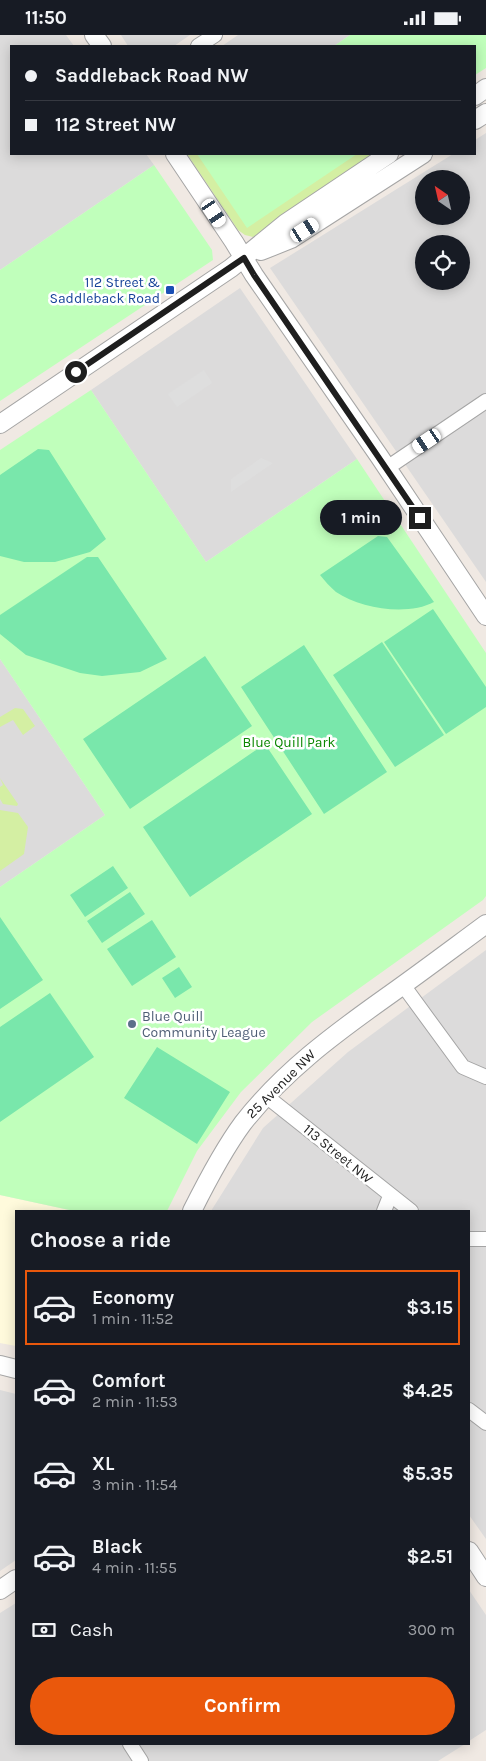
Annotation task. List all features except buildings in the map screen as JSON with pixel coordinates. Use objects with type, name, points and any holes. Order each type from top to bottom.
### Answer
[{"type":"street","points":[[199,45],[214,35]]},
{"type":"street","points":[[176,155],[254,275],[486,616]]},
{"type":"street","points":[[0,424],[244,258],[286,223],[388,155]]},
{"type":"street","points":[[244,258],[291,239],[421,155]]},
{"type":"street","points":[[387,468],[486,401]]},
{"type":"street","name":"25 Avenue NW","points":[[193,1210],[218,1161],[233,1138],[266,1096],[291,1071],[319,1046],[486,925]]},
{"type":"street","points":[[402,985],[463,1067],[486,1077]]},
{"type":"street","name":"113 Street NW","points":[[266,1096],[410,1210]]},
{"type":"street","points":[[384,1210],[390,1196]]},
{"type":"street","points":[[470,1239],[486,1239]]},
{"type":"street","points":[[0,1365],[15,1369]]},
{"type":"street","points":[[470,1411],[486,1423]]},
{"type":"street","points":[[470,1553],[486,1577]]},
{"type":"street","points":[[0,1590],[15,1580]]},
{"type":"street","points":[[131,1745],[141,1761]]},
{"type":"shaded area","points":[[0,35],[66,35],[73,45],[10,45],[10,155],[147,155],[154,165],[0,270]]},
{"type":"shaded area","points":[[121,35],[190,35],[175,45],[127,45]]},
{"type":"shaded area","points":[[238,35],[350,35],[335,45],[223,45]]},
{"type":"shaded area","points":[[486,133],[486,582],[270,268],[415,178],[415,225],[470,225],[470,170],[427,170],[451,155],[476,155],[476,139]]},
{"type":"shaded area","points":[[240,288],[357,459],[206,562],[91,390]]},
{"type":"shaded area","points":[[204,370],[212,383],[177,407],[168,394]]},
{"type":"shaded area","points":[[261,458],[273,463],[231,492],[231,479]]},
{"type":"shaded area","points":[[0,659],[105,815],[0,887]]},
{"type":"shaded area","points":[[486,950],[486,1539],[470,1516],[470,1210],[212,1210],[263,1128],[348,1052]]},
{"type":"shaded area","points":[[0,1195],[69,1210],[15,1210],[15,1346],[0,1343]]},
{"type":"shaded area","points":[[0,1390],[15,1394],[15,1561],[0,1571]]},
{"type":"shaded area","points":[[470,1591],[486,1615],[486,1730],[470,1740]]},
{"type":"shaded area","points":[[15,1604],[15,1745],[463,1745],[438,1761],[0,1761],[0,1613]]},
{"type":"green space","points":[[350,35],[486,35],[486,68],[476,74],[476,45],[335,45]]},
{"type":"green space","points":[[188,155],[377,155],[253,237],[245,235],[238,230]]},
{"type":"green space","points":[[198,155],[356,155],[247,228]]},
{"type":"green space","points":[[154,165],[212,250],[213,260],[0,401],[0,270]]},
{"type":"green space","name":"Blue Quill Park","points":[[91,390],[206,562],[357,459],[486,653],[486,896],[312,1022],[241,1092],[197,1151],[168,1210],[69,1210],[0,1195],[0,887],[105,815],[0,659],[0,450]]},
{"type":"green space","points":[[38,449],[49,450],[106,539],[90,552],[55,562],[24,562],[0,556],[0,475]]},
{"type":"green space","points":[[378,536],[387,537],[434,602],[411,609],[385,609],[358,603],[336,592],[320,575]]},
{"type":"green space","points":[[87,557],[98,557],[167,659],[140,672],[102,676],[80,673],[26,655],[0,634],[0,615]]},
{"type":"green space","points":[[433,609],[486,687],[486,707],[446,734],[384,642]]},
{"type":"green space","points":[[382,642],[444,735],[395,767],[333,675]]},
{"type":"green space","points":[[304,645],[387,772],[324,814],[241,687]]},
{"type":"green space","points":[[205,656],[252,726],[130,809],[83,739]]},
{"type":"green space","points":[[15,708],[23,709],[35,726],[23,735],[13,720],[0,727],[0,717]]},
{"type":"green space","points":[[265,744],[312,814],[190,897],[143,827]]},
{"type":"green space","points":[[0,778],[18,804],[17,806],[3,804],[0,799],[0,787],[3,785]]},
{"type":"green space","points":[[0,810],[18,813],[28,827],[24,854],[0,871]]},
{"type":"green space","points":[[113,866],[128,888],[85,917],[70,895]]},
{"type":"green space","points":[[130,892],[145,914],[102,943],[87,921]]},
{"type":"green space","points":[[0,917],[43,980],[0,1009]]},
{"type":"green space","points":[[152,920],[176,957],[132,986],[107,949]]},
{"type":"green space","points":[[179,967],[192,987],[175,998],[162,978]]},
{"type":"green space","points":[[50,993],[94,1057],[0,1122],[0,1027]]},
{"type":"green space","points":[[157,1047],[230,1092],[197,1144],[124,1098]]},
{"type":"place","name":"112 Street & Saddleback Road","points":[[170,290]]},
{"type":"place","name":"Blue Quill Community League","points":[[132,1024]]},
{"type":"route","points":[[76,372],[244,258],[420,518]]}]
